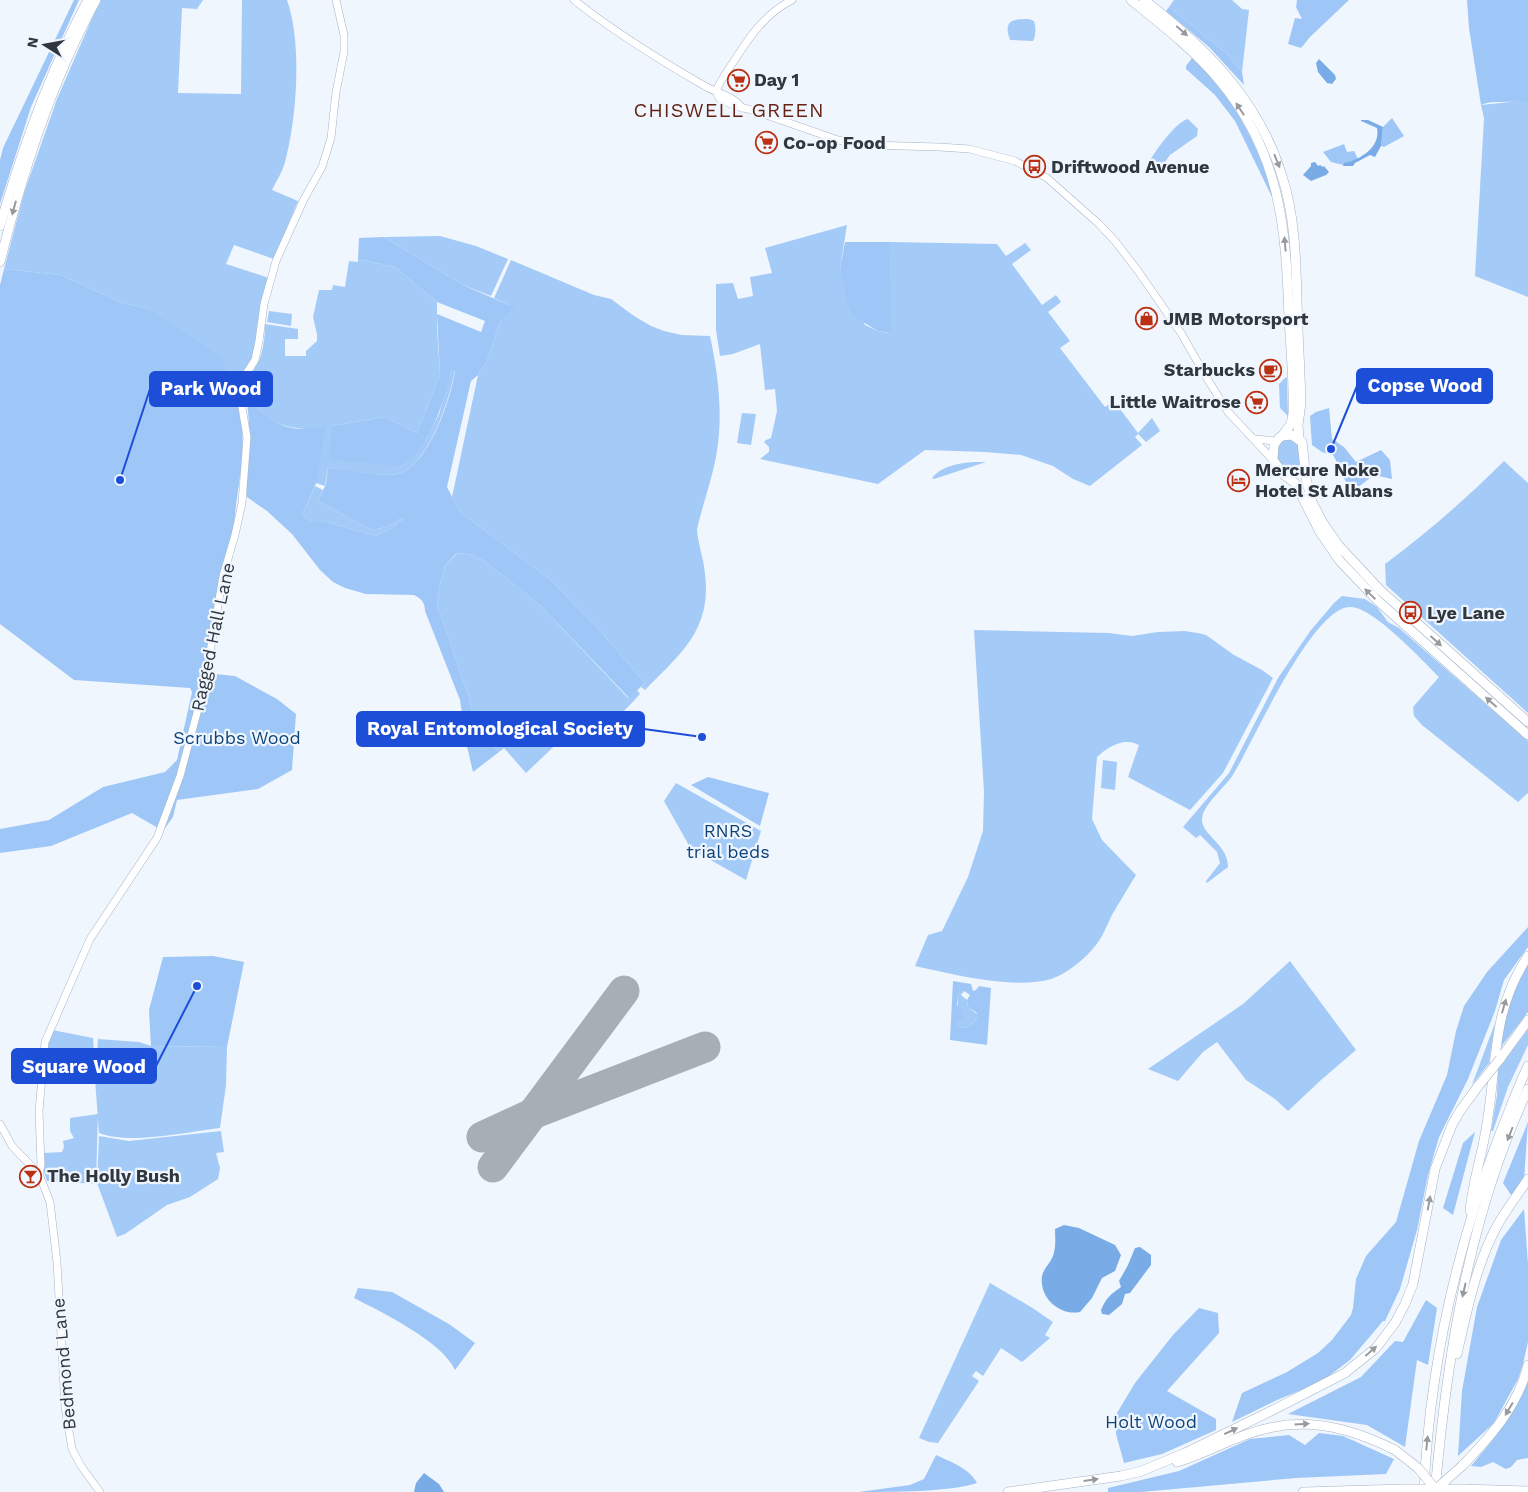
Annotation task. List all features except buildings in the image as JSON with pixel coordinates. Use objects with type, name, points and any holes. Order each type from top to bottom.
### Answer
[{"type":"highway","points":[[0,226],[29,133],[53,74],[88,0]]},
{"type":"highway","points":[[0,262],[17,196],[32,149],[65,66],[96,0]]},
{"type":"highway","points":[[1131,0],[1196,55],[1220,81],[1240,108],[1257,139],[1269,168],[1282,219],[1287,269],[1293,405],[1291,424],[1279,438],[1273,449],[1273,460],[1278,468],[1295,484],[1328,545],[1356,580],[1528,735]]},
{"type":"highway","points":[[1144,0],[1207,54],[1243,96],[1268,139],[1281,172],[1288,197],[1296,261],[1301,403],[1298,426],[1299,439],[1303,446],[1304,467],[1309,493],[1317,512],[1346,555],[1380,590],[1528,722]]},
{"type":"highway","points":[[1282,219],[1285,202],[1288,197]]},
{"type":"highway","points":[[1279,438],[1292,435],[1299,439]]},
{"type":"highway","points":[[1288,477],[1296,475],[1304,467]]},
{"type":"highway","points":[[1467,1231],[1471,1195],[1483,1147],[1488,1116],[1495,1046],[1501,1015],[1506,997],[1517,973],[1528,956]]},
{"type":"highway","points":[[1138,1472],[1185,1453],[1345,1373],[1376,1348],[1395,1323],[1413,1284],[1435,1170],[1446,1138],[1456,1118],[1528,1020]]},
{"type":"highway","points":[[1424,1492],[1426,1452],[1435,1377],[1452,1290],[1467,1231],[1490,1161],[1528,1066]]},
{"type":"highway","points":[[1435,1492],[1446,1385],[1460,1306],[1478,1228],[1499,1162],[1528,1089]]},
{"type":"highway","points":[[1446,1385],[1456,1358],[1480,1266],[1497,1225],[1528,1179]]},
{"type":"highway","points":[[1435,1492],[1487,1440],[1508,1412],[1522,1384],[1528,1365]]},
{"type":"highway","points":[[1008,1492],[1138,1472],[1182,1460],[1249,1434],[1271,1428],[1296,1424],[1314,1424],[1338,1427],[1370,1437],[1395,1450],[1418,1468],[1435,1492]]},
{"type":"highway","points":[[1303,1492],[1403,1489],[1528,1491]]},
{"type":"street","name":"Ragged Hall Lane","points":[[56,1258],[50,1202],[39,1174],[41,1165],[39,1111],[45,1042],[90,939],[131,874],[157,838],[180,776],[204,686],[223,576],[242,503],[247,437],[239,390],[242,380],[255,360],[264,304],[276,261],[304,199],[322,167],[331,138],[336,92],[344,52],[344,35],[336,0]]},
{"type":"street","points":[[574,0],[625,38],[702,85],[738,103],[742,108],[835,140],[869,146],[970,149],[1015,161],[1038,172],[1070,198],[1115,241],[1181,334],[1225,407],[1273,460]]},
{"type":"street","points":[[716,91],[755,30],[774,11],[792,0]]},
{"type":"street","points":[[1256,439],[1279,438]]},
{"type":"street","points":[[0,1124],[12,1146],[39,1174]]},
{"type":"street","name":"Bedmond Lane","points":[[56,1258],[62,1377],[72,1449],[81,1466],[100,1492]]},
{"type":"green space","points":[[74,0],[79,0],[31,107],[0,204],[0,160],[3,148]]},
{"type":"green space","points":[[100,0],[203,0],[197,9],[182,8],[178,93],[241,94],[242,0],[287,0],[295,36],[295,100],[290,141],[285,162],[272,190],[298,201],[274,259],[234,245],[226,264],[269,278],[257,325],[255,351],[247,368],[239,404],[146,308],[122,303],[61,275],[4,269],[24,193],[57,99]]},
{"type":"green space","points":[[1174,0],[1232,0],[1242,9],[1249,10],[1242,72],[1227,54],[1169,7]]},
{"type":"green space","points":[[1297,0],[1349,0],[1301,48],[1288,44],[1295,18],[1302,19],[1296,7]]},
{"type":"green space","points":[[1467,0],[1528,0],[1528,101],[1485,103],[1481,105],[1469,28]]},
{"type":"green space","points":[[1169,7],[1227,54],[1242,72],[1244,85],[1209,47],[1166,11]]},
{"type":"green space","points":[[1018,19],[1029,19],[1035,23],[1033,41],[1010,40],[1008,25],[1010,22]]},
{"type":"green space","points":[[1192,58],[1207,73],[1233,106],[1253,142],[1274,201],[1235,121],[1215,95],[1186,69]]},
{"type":"green space","points":[[1528,100],[1528,297],[1475,276],[1484,118],[1481,105]]},
{"type":"green space","points":[[1392,118],[1404,136],[1384,147],[1381,146],[1383,127]]},
{"type":"green space","points":[[1188,119],[1198,129],[1197,136],[1170,155],[1157,173],[1149,173],[1146,168],[1158,148],[1177,126]]},
{"type":"green space","points":[[1344,144],[1347,152],[1354,151],[1358,159],[1343,165],[1331,162],[1323,152]]},
{"type":"green space","points":[[847,225],[840,268],[845,285],[865,325],[878,331],[889,333],[891,242],[997,244],[1006,256],[1025,243],[1031,250],[1012,264],[1042,305],[1056,295],[1061,302],[1048,312],[1070,341],[1060,348],[1105,407],[1114,401],[1138,433],[1152,418],[1160,431],[1146,442],[1138,434],[1135,437],[1142,445],[1090,486],[1073,479],[1053,466],[1021,455],[985,452],[925,450],[878,484],[760,459],[769,452],[769,447],[764,442],[771,438],[777,411],[775,389],[765,390],[760,344],[733,354],[720,356],[716,330],[716,284],[733,283],[738,299],[753,296],[750,277],[772,273],[765,248]]},
{"type":"green space","points":[[440,236],[476,246],[508,259],[491,296],[463,285],[384,237]]},
{"type":"green space","points":[[384,237],[463,285],[516,308],[500,322],[487,361],[478,375],[471,381],[447,487],[460,512],[551,580],[602,633],[645,683],[629,698],[541,606],[486,562],[473,555],[456,554],[445,565],[437,605],[469,697],[475,724],[484,737],[499,752],[473,772],[466,742],[460,700],[422,601],[414,595],[366,594],[345,588],[333,582],[320,570],[292,534],[267,511],[247,497],[245,487],[250,437],[247,398],[273,420],[282,424],[301,429],[326,427],[317,481],[302,515],[312,522],[326,522],[376,536],[395,526],[403,519],[401,518],[383,528],[370,529],[318,501],[326,484],[328,468],[390,475],[408,469],[419,459],[436,430],[449,398],[455,371],[452,370],[440,411],[433,427],[416,454],[406,462],[395,466],[329,460],[332,426],[385,417],[417,433],[440,375],[437,314],[481,332],[485,321],[437,302],[395,267],[358,259],[359,238]]},
{"type":"green space","points":[[845,242],[891,242],[890,333],[878,331],[853,316],[848,304],[840,268]]},
{"type":"green space","points":[[358,259],[395,267],[437,302],[440,375],[417,433],[385,417],[332,426],[384,464],[395,466],[415,454],[427,438],[439,414],[452,370],[455,370],[443,414],[436,430],[428,446],[408,469],[397,474],[382,475],[328,468],[325,486],[316,483],[313,430],[291,427],[276,422],[247,398],[245,388],[261,355],[265,324],[298,329],[298,339],[285,339],[285,356],[306,356],[306,351],[317,341],[313,317],[319,290],[332,290],[333,285],[345,287],[349,261],[358,262]]},
{"type":"green space","points":[[511,260],[594,295],[611,299],[634,316],[664,331],[682,335],[710,336],[717,379],[720,422],[715,461],[697,529],[705,574],[706,594],[704,611],[691,640],[645,690],[641,687],[645,683],[602,633],[551,580],[460,512],[452,497],[478,375],[487,361],[500,322],[515,308],[494,298]]},
{"type":"green space","name":"Scrubbs Wood","points":[[4,269],[61,275],[122,303],[146,308],[221,357],[242,411],[243,455],[233,536],[204,673],[235,676],[277,699],[296,714],[292,770],[258,789],[177,800],[173,817],[163,831],[132,813],[51,846],[0,853],[0,829],[49,820],[103,787],[165,772],[177,760],[192,692],[190,688],[74,680],[0,624],[0,285]]},
{"type":"green space","points":[[269,311],[292,314],[291,326],[267,322]]},
{"type":"green space","points":[[1286,377],[1288,416],[1280,408],[1279,384]]},
{"type":"green space","points":[[1329,408],[1332,439],[1344,447],[1356,462],[1381,450],[1390,460],[1392,479],[1374,475],[1353,491],[1344,478],[1333,455],[1322,452],[1312,445],[1310,416]]},
{"type":"green space","points":[[742,413],[756,414],[751,445],[737,443]]},
{"type":"green space","points":[[1291,438],[1298,443],[1300,465],[1295,472],[1291,473],[1282,468],[1277,455],[1281,441]]},
{"type":"green space","points":[[1504,461],[1528,483],[1528,713],[1386,585],[1385,564],[1417,540]]},
{"type":"green space","points":[[986,462],[934,479],[932,478],[946,468],[957,464]]},
{"type":"green space","points":[[315,486],[323,490],[318,501],[370,529],[383,528],[404,518],[395,526],[376,536],[326,522],[312,522],[302,515]]},
{"type":"green space","points":[[457,554],[473,555],[486,562],[541,606],[628,698],[637,690],[640,694],[612,722],[581,747],[567,734],[526,773],[504,748],[499,752],[484,737],[475,724],[469,697],[437,605],[445,565]]},
{"type":"green space","points":[[1342,596],[1365,599],[1377,607],[1388,622],[1399,628],[1528,741],[1528,793],[1518,802],[1422,725],[1414,716],[1413,707],[1439,677],[1384,625],[1361,610],[1351,607],[1336,612],[1319,628],[1302,650],[1269,706],[1234,773],[1206,807],[1202,819],[1203,825],[1224,852],[1228,867],[1207,883],[1206,881],[1220,863],[1217,852],[1200,835],[1196,838],[1183,827],[1229,773],[1278,678],[1311,630]]},
{"type":"green space","points":[[974,630],[1109,633],[1132,636],[1158,632],[1184,631],[1198,633],[1206,635],[1234,655],[1273,678],[1223,773],[1190,810],[1128,777],[1139,745],[1122,742],[1107,749],[1097,757],[1092,819],[1102,840],[1136,875],[1103,934],[1087,955],[1064,973],[1051,979],[1036,982],[1019,983],[983,980],[915,966],[928,935],[942,931],[968,877],[983,831],[984,792]]},
{"type":"green space","points":[[1103,760],[1117,762],[1115,790],[1101,788]]},
{"type":"green space","points":[[708,777],[769,793],[760,826],[691,785]]},
{"type":"green space","name":"RNRS trial beds","points":[[676,783],[761,831],[746,880],[691,849],[664,801]]},
{"type":"green space","points":[[1528,927],[1528,947],[1504,980],[1495,1011],[1468,1079],[1439,1137],[1428,1175],[1417,1230],[1400,1289],[1385,1321],[1350,1360],[1321,1382],[1277,1400],[1232,1422],[1242,1393],[1287,1372],[1318,1353],[1332,1340],[1351,1315],[1356,1279],[1366,1256],[1396,1222],[1419,1141],[1447,1075],[1456,1031],[1464,1006],[1487,972]]},
{"type":"green space","points":[[213,956],[244,962],[227,1047],[151,1046],[149,1010],[163,957]]},
{"type":"green space","points":[[1290,961],[1356,1050],[1288,1111],[1275,1099],[1246,1080],[1217,1042],[1203,1052],[1178,1081],[1148,1069],[1243,1004]]},
{"type":"green space","points":[[1528,964],[1528,1012],[1497,1052],[1508,1000]]},
{"type":"green space","points":[[953,981],[971,984],[973,991],[979,986],[991,988],[987,1045],[950,1040]],"holes":[[[960,991],[970,995],[967,1000],[968,1007],[977,1013],[977,1017],[970,1025],[959,1027],[957,1019],[962,1019],[963,1012],[957,1005],[957,996]]]},
{"type":"green space","points":[[960,991],[964,991],[961,995],[967,1000],[968,1007],[977,1014],[974,1022],[965,1027],[957,1025],[957,1019],[959,1018],[957,996]]},
{"type":"green space","points":[[1495,1023],[1489,1063],[1472,1085]]},
{"type":"green space","points":[[1528,1029],[1528,1045],[1508,1087],[1493,1131],[1491,1131],[1497,1095],[1498,1069]]},
{"type":"green space","points":[[52,1030],[93,1038],[95,1070],[44,1075],[48,1038]]},
{"type":"green space","points":[[98,1039],[139,1042],[151,1046],[227,1047],[226,1085],[220,1128],[142,1138],[126,1138],[99,1133],[95,1079]]},
{"type":"green space","points":[[98,1114],[96,1184],[47,1181],[44,1172],[44,1153],[62,1152],[64,1147],[63,1141],[74,1138],[70,1131],[70,1118]]},
{"type":"green space","points":[[1528,1122],[1524,1180],[1511,1195],[1503,1183]]},
{"type":"green space","points":[[221,1131],[224,1152],[216,1153],[220,1168],[218,1179],[190,1197],[167,1205],[125,1234],[117,1237],[97,1183],[99,1136],[129,1141]]},
{"type":"green space","points":[[1475,1132],[1453,1215],[1443,1208],[1463,1143]]},
{"type":"green space","points":[[1524,1209],[1528,1264],[1528,1342],[1523,1364],[1518,1379],[1494,1423],[1458,1456],[1462,1391],[1477,1307],[1501,1240]]},
{"type":"green space","points":[[990,1283],[1053,1322],[1045,1335],[1050,1338],[1022,1362],[1001,1348],[983,1376],[976,1371],[972,1376],[979,1381],[938,1443],[919,1438]]},
{"type":"green space","points":[[358,1288],[392,1292],[449,1324],[475,1343],[455,1370],[438,1348],[410,1328],[354,1298]]},
{"type":"green space","points":[[1426,1300],[1437,1308],[1428,1365],[1417,1360],[1405,1447],[1367,1425],[1288,1414],[1361,1377],[1395,1341],[1403,1342]]},
{"type":"green space","name":"Holt Wood","points":[[1199,1308],[1218,1313],[1219,1333],[1167,1391],[1216,1419],[1216,1430],[1162,1454],[1124,1463],[1116,1434],[1117,1413],[1135,1383],[1173,1335]]},
{"type":"green space","points":[[1528,1380],[1528,1458],[1517,1460],[1511,1467],[1506,1469],[1493,1462],[1481,1467],[1471,1466],[1510,1415]]},
{"type":"green space","points":[[1319,1433],[1343,1436],[1394,1459],[1386,1474],[1296,1478],[1141,1492],[1108,1492],[1108,1488],[1179,1471],[1250,1439],[1289,1435],[1305,1445]]},
{"type":"green space","points":[[936,1455],[964,1469],[977,1483],[936,1490],[859,1492],[910,1485],[924,1479]]},
{"type":"shaded area","points":[[1319,59],[1335,75],[1336,79],[1332,84],[1327,83],[1318,72],[1316,63]]},
{"type":"shaded area","points":[[1361,120],[1368,120],[1383,127],[1381,146],[1375,157],[1370,155],[1353,166],[1343,166],[1344,163],[1363,156],[1373,147],[1376,141],[1377,128]]},
{"type":"shaded area","points":[[1315,162],[1318,166],[1324,166],[1329,172],[1311,181],[1303,175],[1311,166],[1311,163]]},
{"type":"shaded area","points":[[1064,1225],[1079,1228],[1115,1245],[1121,1255],[1115,1271],[1102,1278],[1092,1298],[1080,1312],[1073,1313],[1052,1304],[1047,1298],[1042,1284],[1043,1273],[1053,1255],[1055,1229]]},
{"type":"shaded area","points":[[1140,1247],[1151,1255],[1151,1265],[1130,1293],[1125,1294],[1122,1304],[1109,1315],[1102,1314],[1101,1310],[1107,1299],[1121,1287],[1119,1281],[1135,1248]]},
{"type":"shaded area","points":[[424,1473],[439,1484],[444,1492],[414,1492],[416,1483]]},
{"type":"runway","points":[[493,1167],[624,991]]},
{"type":"runway","points":[[482,1137],[532,1114],[705,1047]]},
{"type":"place","name":"Day 1","points":[[738,80]]},
{"type":"place","name":"Co-op Food","points":[[767,143]]},
{"type":"place","name":"Driftwood Avenue","points":[[1035,167]]},
{"type":"place","name":"JMB Motorsport","points":[[1147,319]]},
{"type":"place","name":"Starbucks","points":[[1271,370]]},
{"type":"place","name":"Little Waitrose","points":[[1257,402]]},
{"type":"place","name":"Copse Wood","points":[[1331,449]]},
{"type":"place","name":"Park Wood","points":[[120,480]]},
{"type":"place","name":"Mercure Noke Hotel St Albans","points":[[1239,480]]},
{"type":"place","name":"Lye Lane","points":[[1411,613]]},
{"type":"place","name":"Royal Entomological Society","points":[[702,737]]},
{"type":"place","name":"Square Wood","points":[[197,986]]},
{"type":"place","name":"The Holly Bush","points":[[31,1176]]},
{"type":"district","name":"CHISWELL GREEN","points":[[729,110]]}]
